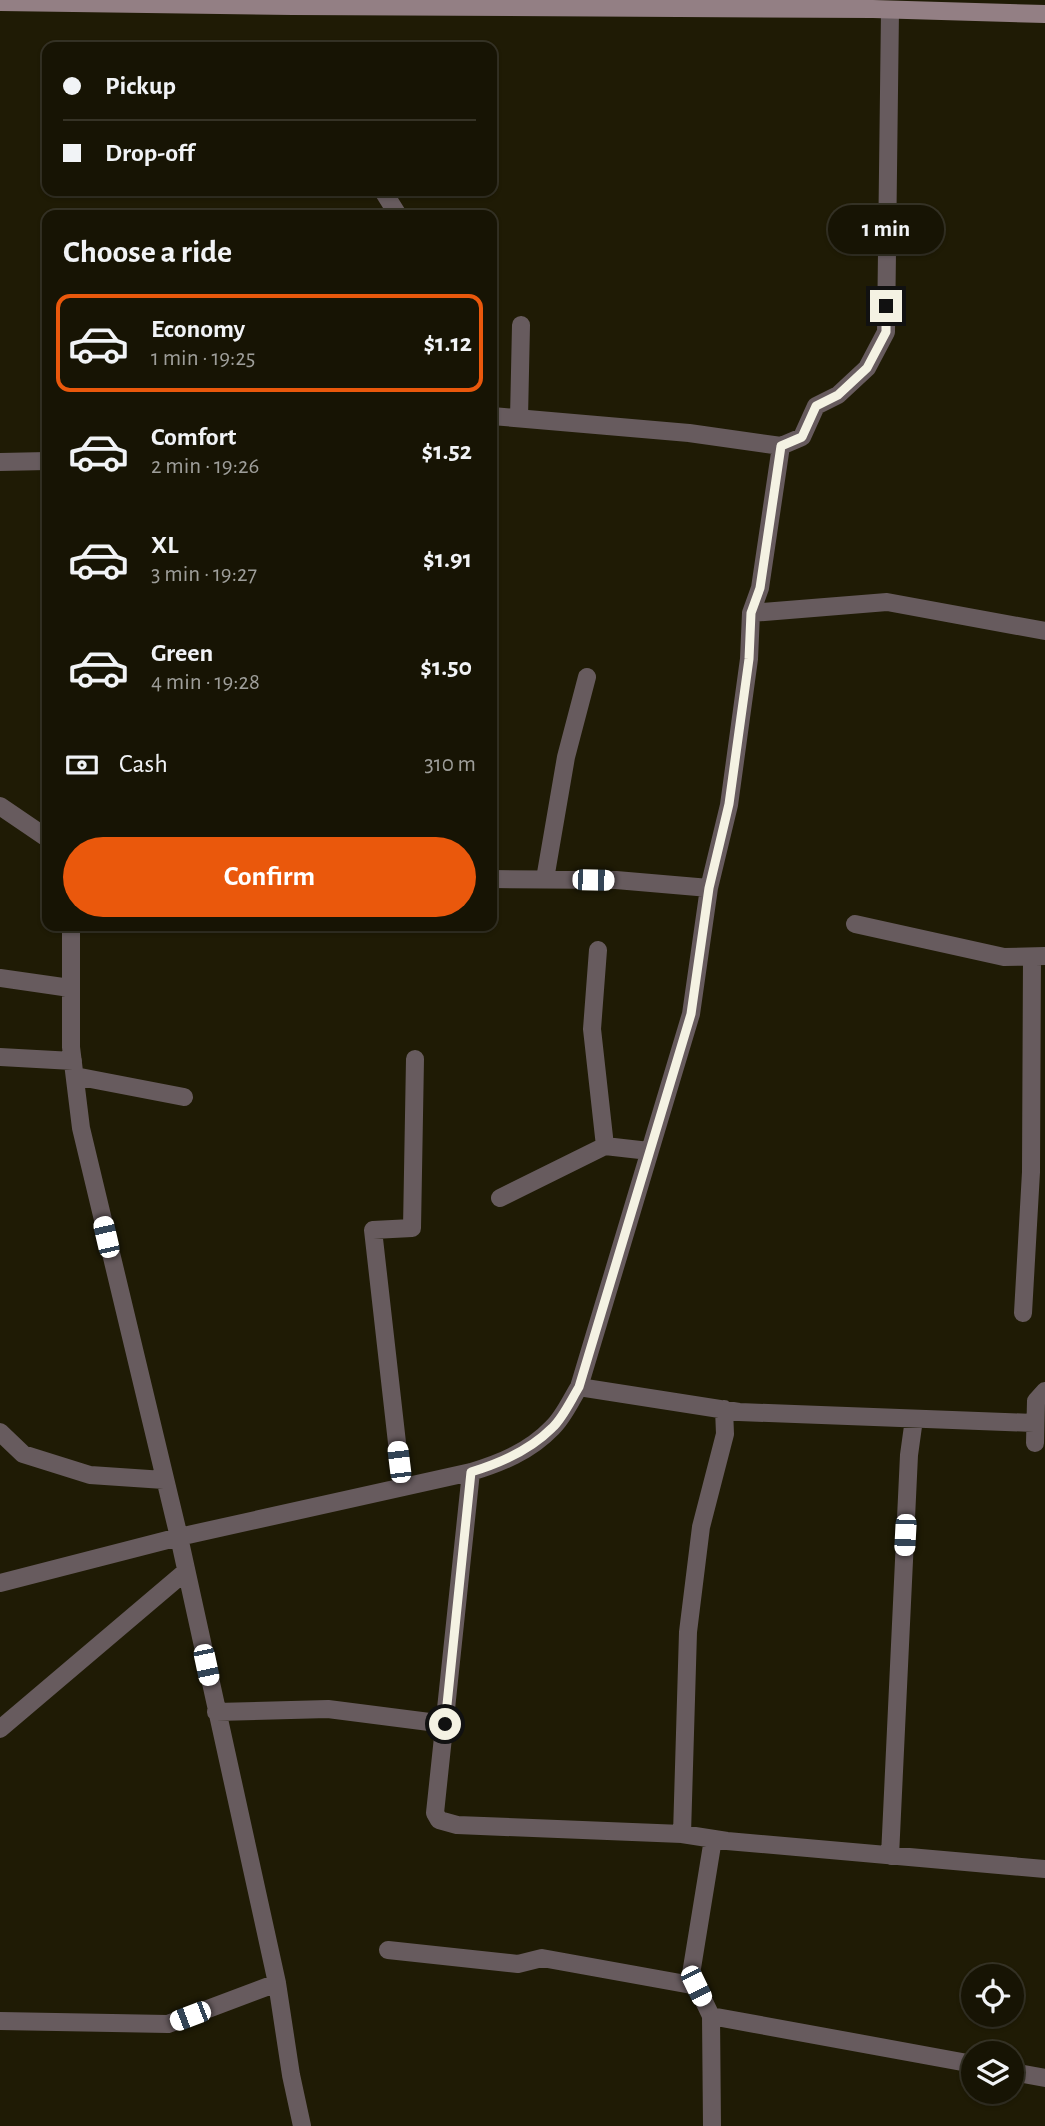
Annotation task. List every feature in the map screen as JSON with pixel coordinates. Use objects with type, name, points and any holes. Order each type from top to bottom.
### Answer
[{"type":"main road","points":[[0,2],[707,4],[1045,14]]},
{"type":"street","points":[[497,416],[689,433],[781,446],[802,437],[816,406],[838,395],[867,368],[886,332],[879,7]]},
{"type":"street","points":[[520,418],[521,325]]},
{"type":"street","points":[[0,1583],[179,1537],[471,1472],[503,1462],[554,1427],[579,1387],[691,1014],[709,888],[729,804],[749,659],[751,613],[760,588],[781,446]]},
{"type":"street","points":[[0,463],[42,461]]},
{"type":"street","points":[[751,613],[887,602],[1045,631]]},
{"type":"street","points":[[545,879],[566,757],[587,677]]},
{"type":"street","points":[[0,806],[42,835]]},
{"type":"street","points":[[497,879],[616,880],[709,888]]},
{"type":"street","points":[[855,924],[1004,957],[1039,957],[1023,1313]]},
{"type":"street","points":[[71,931],[70,988],[74,1068],[81,1128],[179,1537],[278,1983],[291,2075],[302,2126]]},
{"type":"street","points":[[598,950],[592,1029],[605,1146]]},
{"type":"street","points":[[0,978],[70,988]]},
{"type":"street","points":[[0,1057],[74,1068],[184,1097]]},
{"type":"street","points":[[402,1487],[373,1230],[412,1228],[415,1059]]},
{"type":"street","points":[[500,1198],[605,1146],[649,1151]]},
{"type":"street","points":[[579,1387],[724,1409],[1034,1423]]},
{"type":"street","points":[[1035,1443],[1035,1401],[1045,1391]]},
{"type":"street","points":[[682,1834],[688,1632],[701,1527],[725,1434],[724,1409]]},
{"type":"street","points":[[890,1856],[909,1455],[914,1419]]},
{"type":"street","points":[[0,1432],[23,1454],[90,1475],[164,1480]]},
{"type":"street","points":[[471,1472],[435,1813],[439,1820],[457,1825],[682,1834],[1045,1870]]},
{"type":"street","points":[[0,1729],[185,1572]]},
{"type":"street","points":[[216,1712],[328,1709],[445,1724]]},
{"type":"street","points":[[712,2126],[711,2015],[691,1974],[713,1839]]},
{"type":"street","points":[[388,1951],[518,1964],[542,1958],[696,1986]]},
{"type":"street","points":[[0,2021],[168,2024],[278,1983]]},
{"type":"street","points":[[711,2015],[961,2062]]},
{"type":"street","points":[[1024,2074],[1045,2078]]},
{"type":"route","points":[[445,1724],[471,1472],[503,1462],[554,1427],[579,1387],[691,1014],[709,888],[729,804],[749,659],[751,613],[760,588],[781,446],[802,437],[816,406],[838,395],[867,368],[886,332],[886,306]]}]
